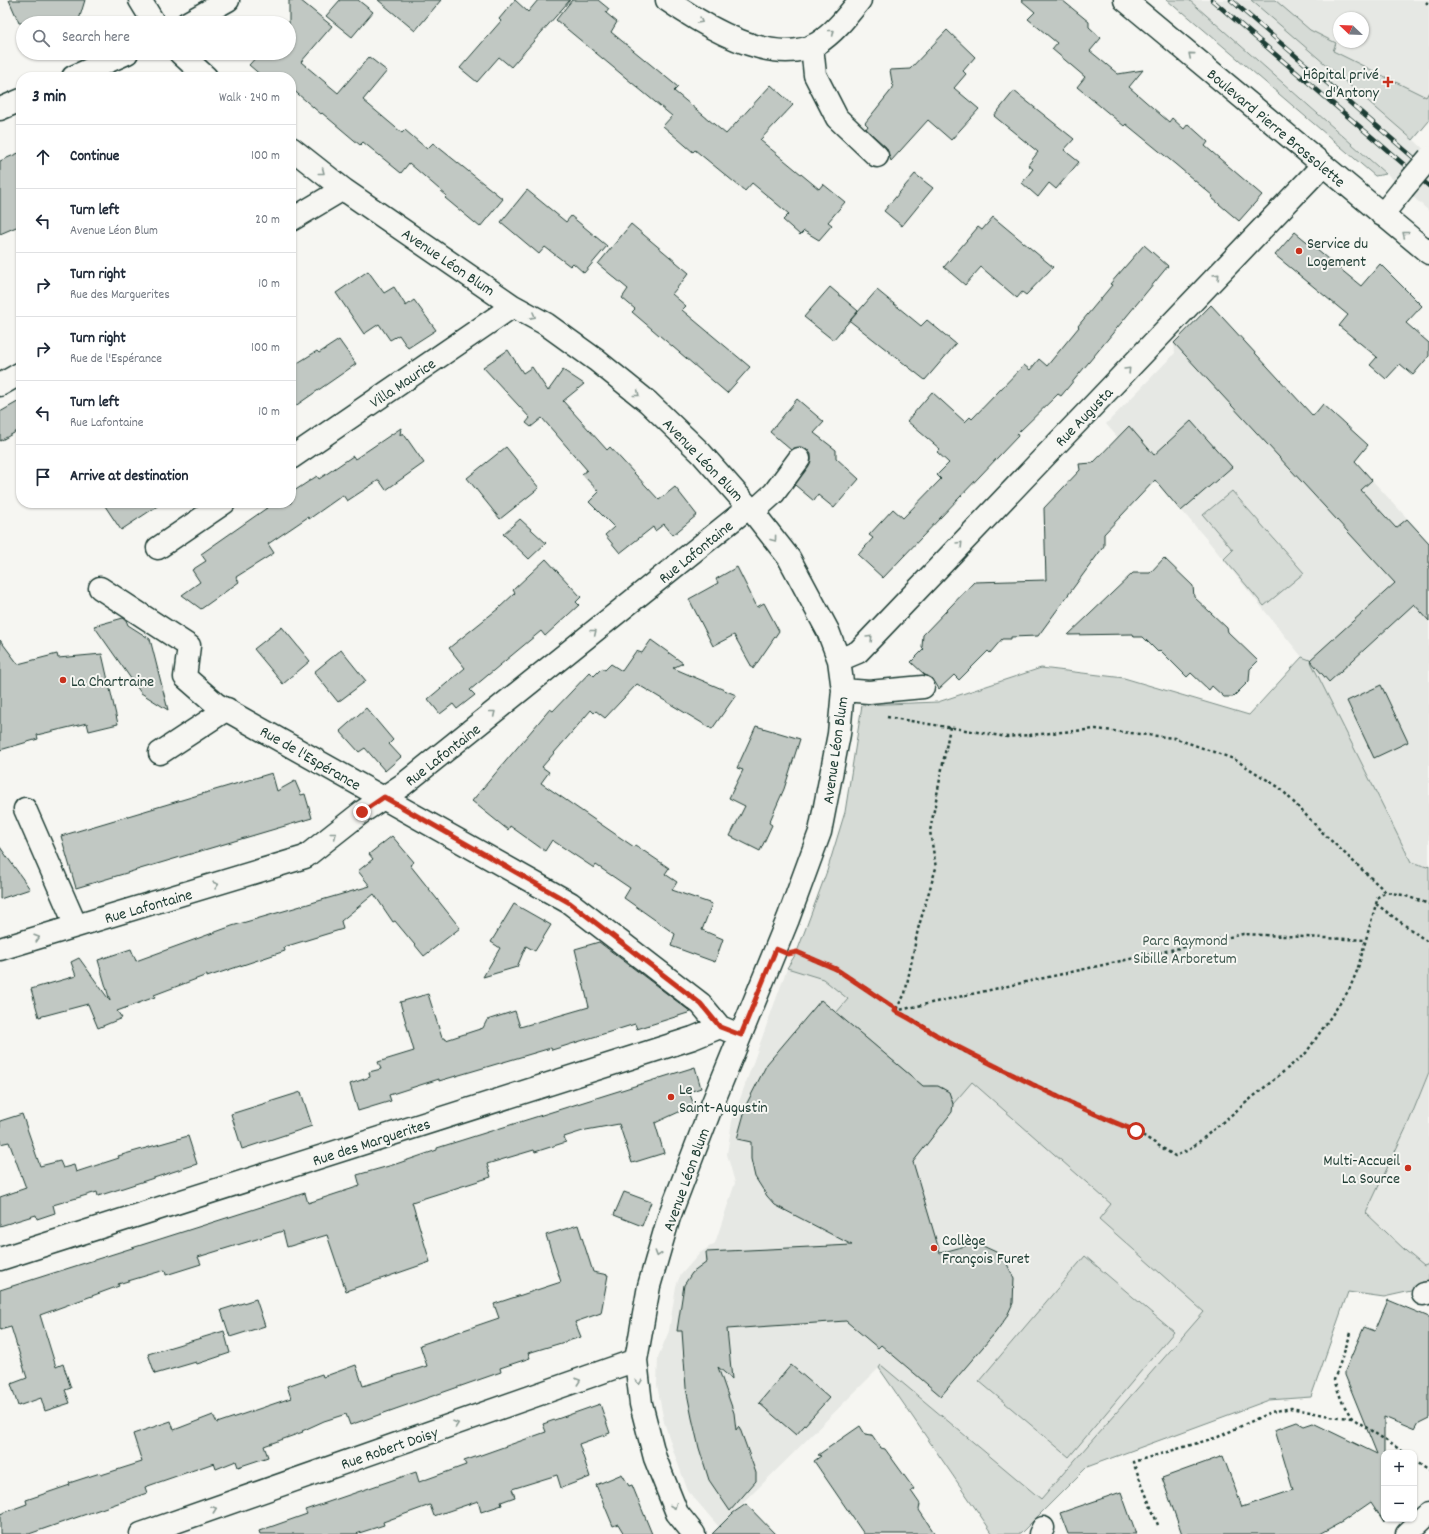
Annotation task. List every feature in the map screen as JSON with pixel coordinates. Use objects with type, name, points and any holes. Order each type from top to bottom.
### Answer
[{"type":"street","points":[[140,0],[150,16]]},
{"type":"street","points":[[199,16],[228,0]]},
{"type":"street","points":[[667,0],[719,32],[760,47],[785,52],[803,50],[812,46],[837,28],[860,0]]},
{"type":"street","name":"Boulevard Pierre Brossolette","points":[[1125,0],[1429,253]]},
{"type":"street","points":[[812,46],[815,75],[837,118],[877,156]]},
{"type":"street","points":[[84,72],[111,60]]},
{"type":"street","points":[[188,60],[201,72]]},
{"type":"street","points":[[0,109],[16,102]]},
{"type":"street","name":"Avenue Léon Blum","points":[[296,152],[343,189],[513,306],[546,324],[596,360],[648,402],[701,453],[752,510],[788,558],[828,631],[839,660],[843,690],[835,760],[820,832],[776,949],[669,1217],[649,1286],[636,1360],[641,1404],[655,1458],[677,1513],[694,1534]]},
{"type":"street","points":[[1382,215],[1429,158]]},
{"type":"street","name":"Rue Augusta","points":[[839,660],[858,652],[1323,165]]},
{"type":"street","points":[[296,217],[343,189]]},
{"type":"street","name":"Villa Maurice","points":[[296,455],[513,306]]},
{"type":"street","points":[[0,385],[16,376]]},
{"type":"street","name":"Rue Lafontaine","points":[[0,949],[250,875],[305,857],[362,812],[404,784],[774,493],[800,459]]},
{"type":"street","points":[[158,548],[217,508]]},
{"type":"street","name":"Rue de l'Espérance","points":[[100,588],[189,646],[185,677],[221,706],[570,903],[701,1004],[720,1027]]},
{"type":"street","points":[[843,690],[869,692],[924,687]]},
{"type":"street","points":[[160,753],[221,706]]},
{"type":"street","points":[[25,809],[76,926]]},
{"type":"street","points":[[720,1027],[741,1035]]},
{"type":"street","name":"Rue des Marguerites","points":[[0,1259],[678,1043],[720,1027]]},
{"type":"street","name":"Rue Robert Doisy","points":[[142,1534],[179,1528],[636,1360]]},
{"type":"street","points":[[1407,1534],[1429,1513]]},
{"type":"path","points":[[1426,2],[1429,5]]},
{"type":"path","points":[[883,717],[1007,737],[1096,729],[1174,738],[1234,759],[1280,788],[1324,834],[1386,892],[1403,895],[1429,904]]},
{"type":"path","points":[[896,1010],[905,994],[918,929],[936,868],[930,831],[950,727]]},
{"type":"path","points":[[776,949],[788,954],[797,952],[836,969],[896,1010],[954,1046],[1103,1118],[1136,1131],[1175,1156],[1189,1150],[1306,1053],[1349,990],[1366,940],[1378,896],[1386,892]]},
{"type":"path","points":[[1376,904],[1429,943]]},
{"type":"path","points":[[896,1010],[1243,934],[1366,940]]},
{"type":"path","points":[[1351,1333],[1334,1380],[1343,1404],[1352,1418],[1400,1450]]},
{"type":"path","points":[[1158,1525],[1133,1462],[1218,1437],[1271,1412],[1291,1408],[1329,1416],[1352,1418]]},
{"type":"path","points":[[1417,1461],[1429,1470]]},
{"type":"shaded area","points":[[1189,0],[1429,0],[1429,122],[1414,140],[1429,154],[1429,211]]},
{"type":"shaded area","points":[[1222,317],[1429,542],[1429,865],[1427,867],[1411,862],[1310,660],[1302,657],[1209,542],[1106,424],[1175,353],[1174,343]]},
{"type":"shaded area","name":"Collège François Furet","points":[[789,963],[825,973],[937,1051],[1178,1262],[1311,1397],[1269,1400],[1087,1467],[1020,1534],[993,1534],[879,1368],[719,1527],[688,1491],[674,1453],[664,1422],[657,1385],[658,1357],[669,1331],[676,1286],[680,1276],[700,1253],[715,1243],[735,1183],[727,1154],[732,1121]]},
{"type":"shaded area","name":"Multi-Accueil La Source","points":[[1429,1072],[1429,1287],[1366,1213],[1408,1124]]},
{"type":"green space","points":[[1167,0],[1189,0],[1386,174],[1375,176]]},
{"type":"green space","points":[[1251,0],[1275,0],[1310,30],[1333,42],[1333,51],[1426,97],[1429,92],[1429,121],[1413,140]]},
{"type":"green space","points":[[1232,491],[1304,573],[1264,606],[1224,559],[1233,550],[1203,515]]},
{"type":"green space","name":"Parc Raymond Sibille Arboretum","points":[[1302,657],[1310,660],[1411,862],[1427,867],[1429,865],[1429,1072],[1408,1124],[1366,1213],[1424,1266],[1429,1264],[1429,1287],[1384,1297],[1348,1292],[1311,1397],[1269,1400],[1087,1467],[1020,1534],[993,1534],[879,1368],[881,1365],[1041,1499],[1204,1312],[1099,1219],[1111,1204],[972,1082],[953,1104],[947,1091],[935,1086],[924,1087],[836,1013],[848,999],[823,979],[787,968],[797,952],[827,871],[845,812],[862,705],[938,702],[1041,668],[1124,678],[1249,715]]},
{"type":"green space","points":[[1085,1256],[1174,1332],[1069,1457],[979,1381]]},
{"type":"building","points":[[9,0],[85,0],[80,16],[16,16]]},
{"type":"building","points":[[289,0],[300,0],[332,26],[301,62],[338,93],[369,57],[387,71],[363,100],[402,133],[405,130],[427,149],[433,143],[503,199],[480,227],[445,198],[447,196],[409,163],[401,173],[363,142],[360,145],[322,113],[321,114],[296,92],[296,72],[257,72],[249,65],[254,60],[296,60],[296,16],[289,16]]},
{"type":"building","points":[[340,0],[358,0],[373,12],[352,37],[326,16]]},
{"type":"building","points":[[378,0],[441,0],[415,31]]},
{"type":"building","points":[[515,0],[528,12],[538,0],[570,0],[511,67],[499,57],[477,82],[460,68],[501,21],[499,19]]},
{"type":"building","points":[[572,0],[598,0],[609,9],[606,13],[617,22],[611,32],[678,87],[674,91],[726,134],[771,85],[793,105],[760,140],[819,189],[823,184],[845,202],[828,222],[832,225],[819,240],[804,231],[800,235],[783,220],[789,214],[752,183],[745,191],[695,150],[693,152],[663,126],[672,116],[556,20]]},
{"type":"building","points":[[1021,0],[1062,0],[1089,22],[1089,27],[1101,38],[1090,51],[1118,74],[1143,70],[1129,87],[1169,122],[1172,118],[1184,129],[1188,124],[1208,142],[1205,146],[1262,195],[1239,221],[1212,198],[1213,196],[1175,164],[1126,124],[1124,126],[1077,87],[1085,77],[1052,49],[1057,43],[1028,19],[1035,12]]},
{"type":"building","points":[[947,30],[975,57],[963,71],[966,74],[954,88],[979,109],[951,140],[928,120],[891,161],[886,147],[866,129],[868,126],[865,123],[893,88],[890,70],[910,69]]},
{"type":"building","points":[[1014,91],[1074,139],[1064,150],[1079,162],[1056,189],[1049,183],[1038,197],[1022,183],[1033,169],[1028,165],[1038,152],[994,116]]},
{"type":"building","points":[[16,154],[16,227],[0,234],[0,161]]},
{"type":"building","points":[[915,174],[933,188],[902,226],[884,211]]},
{"type":"building","points":[[527,190],[566,222],[571,216],[607,246],[584,273],[573,263],[570,266],[545,247],[539,254],[501,222]]},
{"type":"building","points":[[993,217],[1053,267],[1026,295],[1022,292],[1017,298],[981,267],[965,285],[944,267],[978,227],[982,230]]},
{"type":"building","points":[[631,224],[689,273],[672,294],[686,306],[682,310],[750,367],[727,393],[632,312],[635,309],[622,298],[628,289],[598,264]]},
{"type":"building","points":[[1295,232],[1361,286],[1380,264],[1422,306],[1406,323],[1429,343],[1429,356],[1413,375],[1400,364],[1386,379],[1370,365],[1377,357],[1339,326],[1348,315],[1275,255]]},
{"type":"building","points":[[1144,245],[1168,266],[1061,396],[1058,394],[1017,434],[1018,436],[883,578],[858,555],[873,538],[869,535],[893,509],[903,518],[941,479],[937,475],[949,463],[937,452],[940,449],[907,421],[932,392],[965,422],[970,417],[972,419],[1024,365],[1030,370],[1039,359],[1047,366],[1112,285],[1110,284]]},
{"type":"building","points":[[368,271],[384,293],[394,287],[406,306],[414,300],[436,330],[408,348],[399,335],[390,340],[379,324],[364,334],[336,293]]},
{"type":"building","points":[[830,287],[858,311],[833,340],[804,317]]},
{"type":"building","points":[[877,290],[921,326],[927,320],[956,344],[925,380],[850,321]]},
{"type":"building","points":[[1211,305],[1313,416],[1323,404],[1368,445],[1355,461],[1372,480],[1361,490],[1396,528],[1407,519],[1429,543],[1429,621],[1414,604],[1329,682],[1310,660],[1395,583],[1174,343]]},
{"type":"building","points":[[339,340],[356,364],[296,406],[296,364],[317,351],[319,353]]},
{"type":"building","points":[[508,350],[523,373],[532,367],[548,391],[563,370],[584,384],[563,401],[607,450],[610,447],[659,500],[675,487],[697,515],[673,535],[664,524],[655,531],[653,527],[620,553],[605,535],[614,527],[589,502],[599,492],[582,474],[587,470],[542,418],[531,427],[526,423],[530,418],[483,367]]},
{"type":"building","points":[[797,399],[824,422],[814,433],[836,450],[836,458],[859,479],[834,508],[818,495],[814,501],[795,485],[811,461],[811,454],[807,449],[800,447],[791,450],[770,432]]},
{"type":"building","points":[[16,403],[16,432],[0,441],[0,412]]},
{"type":"building","points":[[1191,421],[1232,467],[1181,511],[1155,480],[1104,534],[1104,546],[1038,636],[1011,637],[1011,639],[1002,639],[990,653],[988,651],[959,680],[954,675],[939,689],[933,679],[925,675],[911,662],[924,649],[922,647],[923,635],[974,582],[1046,580],[1044,508],[1080,470],[1079,464],[1093,463],[1129,426],[1154,455]]},
{"type":"building","points":[[401,428],[400,435],[403,433],[424,463],[386,490],[379,480],[347,501],[343,495],[309,519],[308,517],[268,544],[274,553],[236,577],[239,582],[201,609],[182,595],[200,582],[192,570],[206,561],[201,554],[267,508],[296,508],[296,490],[317,476],[319,479],[353,456],[355,459]]},
{"type":"building","points":[[506,447],[539,488],[500,519],[467,478]]},
{"type":"building","points":[[106,508],[154,508],[121,530]]},
{"type":"building","points":[[520,519],[546,543],[529,559],[503,534]]},
{"type":"building","points":[[1164,558],[1193,586],[1194,597],[1227,628],[1228,632],[1258,661],[1250,669],[1249,681],[1233,697],[1224,697],[1212,686],[1209,690],[1191,673],[1187,677],[1160,650],[1158,652],[1143,637],[1134,637],[1133,634],[1068,635],[1133,573],[1150,573]]},
{"type":"building","points":[[546,559],[581,597],[576,602],[579,605],[545,636],[541,631],[470,690],[475,695],[457,709],[453,704],[440,714],[428,699],[465,668],[449,648],[499,608],[515,593],[513,590]]},
{"type":"building","points":[[737,567],[757,607],[764,603],[779,631],[753,669],[734,635],[713,646],[689,599],[718,583],[716,579]]},
{"type":"building","points":[[123,618],[126,620],[128,625],[150,639],[168,710],[141,693],[94,626]]},
{"type":"building","points":[[282,627],[310,661],[283,684],[254,649]]},
{"type":"building","name":"La Chartraine","points":[[0,640],[18,664],[57,654],[58,658],[102,654],[118,724],[89,731],[87,723],[37,735],[38,739],[0,750]]},
{"type":"building","points":[[651,640],[683,663],[673,668],[736,695],[712,729],[637,684],[605,718],[596,711],[594,713],[591,710],[542,767],[549,772],[541,783],[634,847],[635,845],[669,868],[665,874],[677,882],[672,890],[712,904],[702,930],[723,939],[715,962],[671,946],[675,934],[624,898],[630,888],[596,865],[594,868],[552,840],[545,851],[510,826],[508,830],[472,801],[550,709],[553,711],[590,672],[594,676],[602,668],[605,670],[611,664],[622,671],[636,651],[642,653]]},
{"type":"building","points":[[341,650],[366,681],[338,702],[314,672]]},
{"type":"building","points":[[1381,685],[1408,742],[1374,758],[1347,701]]},
{"type":"building","points":[[366,708],[393,740],[389,744],[401,757],[385,771],[365,748],[359,752],[340,731]]},
{"type":"building","points":[[756,726],[800,739],[784,789],[769,823],[772,825],[760,851],[730,836],[745,806],[729,798],[743,770],[737,768]]},
{"type":"building","points":[[272,773],[277,791],[295,781],[301,795],[305,794],[312,818],[76,888],[61,836]]},
{"type":"building","points":[[392,836],[414,862],[410,865],[460,928],[424,956],[395,921],[393,922],[374,894],[341,921],[343,929],[284,947],[285,951],[207,977],[207,975],[154,995],[155,997],[117,1011],[122,1018],[98,1028],[88,1004],[39,1017],[31,989],[76,976],[71,962],[79,958],[110,1001],[98,960],[131,949],[136,961],[232,926],[370,886],[358,871],[373,859],[369,854]]},
{"type":"building","points":[[0,847],[30,889],[0,899]]},
{"type":"building","points":[[514,904],[551,925],[535,951],[526,946],[517,967],[483,977],[500,948],[491,942]]},
{"type":"building","points":[[599,942],[691,1012],[637,1029],[635,1024],[552,1050],[551,1048],[439,1081],[439,1079],[389,1095],[391,1101],[358,1111],[350,1084],[370,1077],[369,1072],[381,1069],[378,1062],[414,1051],[400,1002],[428,994],[442,1038],[445,1038],[446,1040],[483,1028],[487,1020],[515,1011],[520,1027],[589,1007],[575,949]]},
{"type":"building","points":[[821,1000],[923,1086],[938,1086],[949,1092],[953,1104],[952,1112],[913,1162],[940,1253],[969,1245],[983,1246],[996,1252],[1007,1264],[1014,1278],[1013,1303],[1006,1318],[995,1333],[941,1396],[881,1345],[878,1348],[846,1321],[727,1329],[732,1379],[718,1367],[734,1413],[736,1430],[739,1426],[756,1473],[756,1481],[730,1511],[709,1480],[692,1418],[686,1388],[682,1331],[677,1331],[684,1285],[692,1273],[707,1262],[706,1252],[852,1245],[775,1205],[767,1196],[755,1177],[751,1159],[751,1142],[737,1139],[747,1103],[767,1064]]},
{"type":"building","points":[[695,1067],[701,1088],[689,1092],[694,1105],[655,1123],[664,1153],[632,1163],[619,1124],[586,1130],[564,1137],[566,1142],[535,1152],[534,1150],[487,1164],[491,1177],[412,1202],[430,1262],[346,1291],[327,1235],[287,1247],[283,1231],[198,1257],[201,1264],[166,1275],[165,1270],[118,1284],[119,1286],[40,1315],[56,1367],[63,1364],[71,1388],[65,1390],[70,1403],[45,1411],[41,1398],[18,1406],[11,1384],[27,1378],[11,1327],[0,1330],[0,1290],[305,1193],[308,1203],[360,1186],[357,1175],[396,1164],[437,1150],[437,1148]]},
{"type":"building","points":[[301,1092],[312,1126],[242,1149],[231,1114]]},
{"type":"building","points":[[22,1114],[40,1166],[60,1161],[63,1168],[74,1165],[76,1172],[119,1158],[118,1156],[188,1136],[197,1164],[98,1196],[97,1192],[53,1205],[55,1213],[37,1219],[36,1215],[0,1226],[0,1197],[26,1188],[9,1142],[0,1144],[0,1121]]},
{"type":"building","points":[[624,1192],[651,1202],[642,1226],[614,1215]]},
{"type":"building","points":[[578,1225],[593,1272],[608,1275],[601,1313],[575,1322],[581,1337],[528,1353],[530,1358],[500,1368],[501,1372],[350,1425],[346,1414],[324,1421],[302,1431],[303,1432],[264,1446],[268,1457],[238,1467],[236,1461],[216,1469],[214,1463],[145,1487],[147,1493],[29,1534],[0,1534],[0,1514],[27,1504],[26,1500],[70,1485],[69,1483],[142,1462],[133,1434],[171,1421],[174,1430],[213,1415],[217,1423],[291,1398],[287,1386],[322,1374],[323,1377],[356,1365],[363,1386],[427,1366],[420,1345],[499,1318],[494,1304],[561,1282],[546,1235]]},
{"type":"building","points":[[256,1299],[265,1326],[230,1337],[221,1310]]},
{"type":"building","points":[[1388,1300],[1429,1317],[1429,1418],[1419,1423],[1415,1430],[1384,1417],[1384,1450],[1381,1450],[1381,1517],[1371,1502],[1342,1522],[1320,1534],[1182,1534],[1162,1478],[1223,1456],[1242,1507],[1293,1490],[1275,1430],[1297,1422],[1304,1426],[1313,1423],[1377,1454],[1345,1375],[1345,1371],[1364,1327],[1375,1331]]},
{"type":"building","points":[[224,1331],[230,1353],[197,1364],[196,1362],[155,1374],[148,1354]]},
{"type":"building","points":[[791,1365],[829,1398],[796,1435],[759,1403]]},
{"type":"building","points":[[600,1404],[610,1433],[579,1444],[590,1477],[561,1488],[557,1475],[512,1489],[515,1497],[501,1502],[502,1505],[481,1512],[478,1501],[434,1516],[430,1505],[383,1522],[384,1525],[356,1534],[260,1534],[259,1531],[307,1514],[305,1510],[416,1472],[419,1482],[466,1465],[464,1461],[546,1432],[543,1424]]},
{"type":"building","points":[[860,1426],[865,1434],[872,1435],[881,1448],[885,1449],[914,1489],[911,1491],[920,1504],[919,1510],[935,1534],[864,1534],[814,1461],[821,1456],[818,1455]]},
{"type":"building","points":[[622,1474],[629,1486],[632,1485],[652,1534],[624,1534],[618,1524],[613,1526],[596,1485]]},
{"type":"building","points":[[1121,1492],[1136,1534],[1068,1534],[1060,1513]]},
{"type":"building","points":[[746,1504],[775,1534],[712,1534],[733,1513]]},
{"type":"railway","points":[[1212,0],[1429,186]]},
{"type":"railway","points":[[1231,0],[1429,171]]},
{"type":"place","name":"Hôpital privé d'Antony","points":[[1388,82]]},
{"type":"place","name":"Service du Logement","points":[[1299,251]]},
{"type":"place","name":"La Chartraine","points":[[63,680]]},
{"type":"place","name":"Le Saint-Augustin","points":[[671,1097]]},
{"type":"place","name":"Multi-Accueil La Source","points":[[1408,1168]]},
{"type":"place","name":"Collège François Furet","points":[[934,1248]]},
{"type":"route","points":[[362,812],[384,797],[570,903],[701,1004],[720,1027],[741,1035],[776,949],[788,954],[797,952],[836,969],[896,1009],[895,1011],[910,1018],[954,1046],[1103,1118],[1136,1131]]}]
